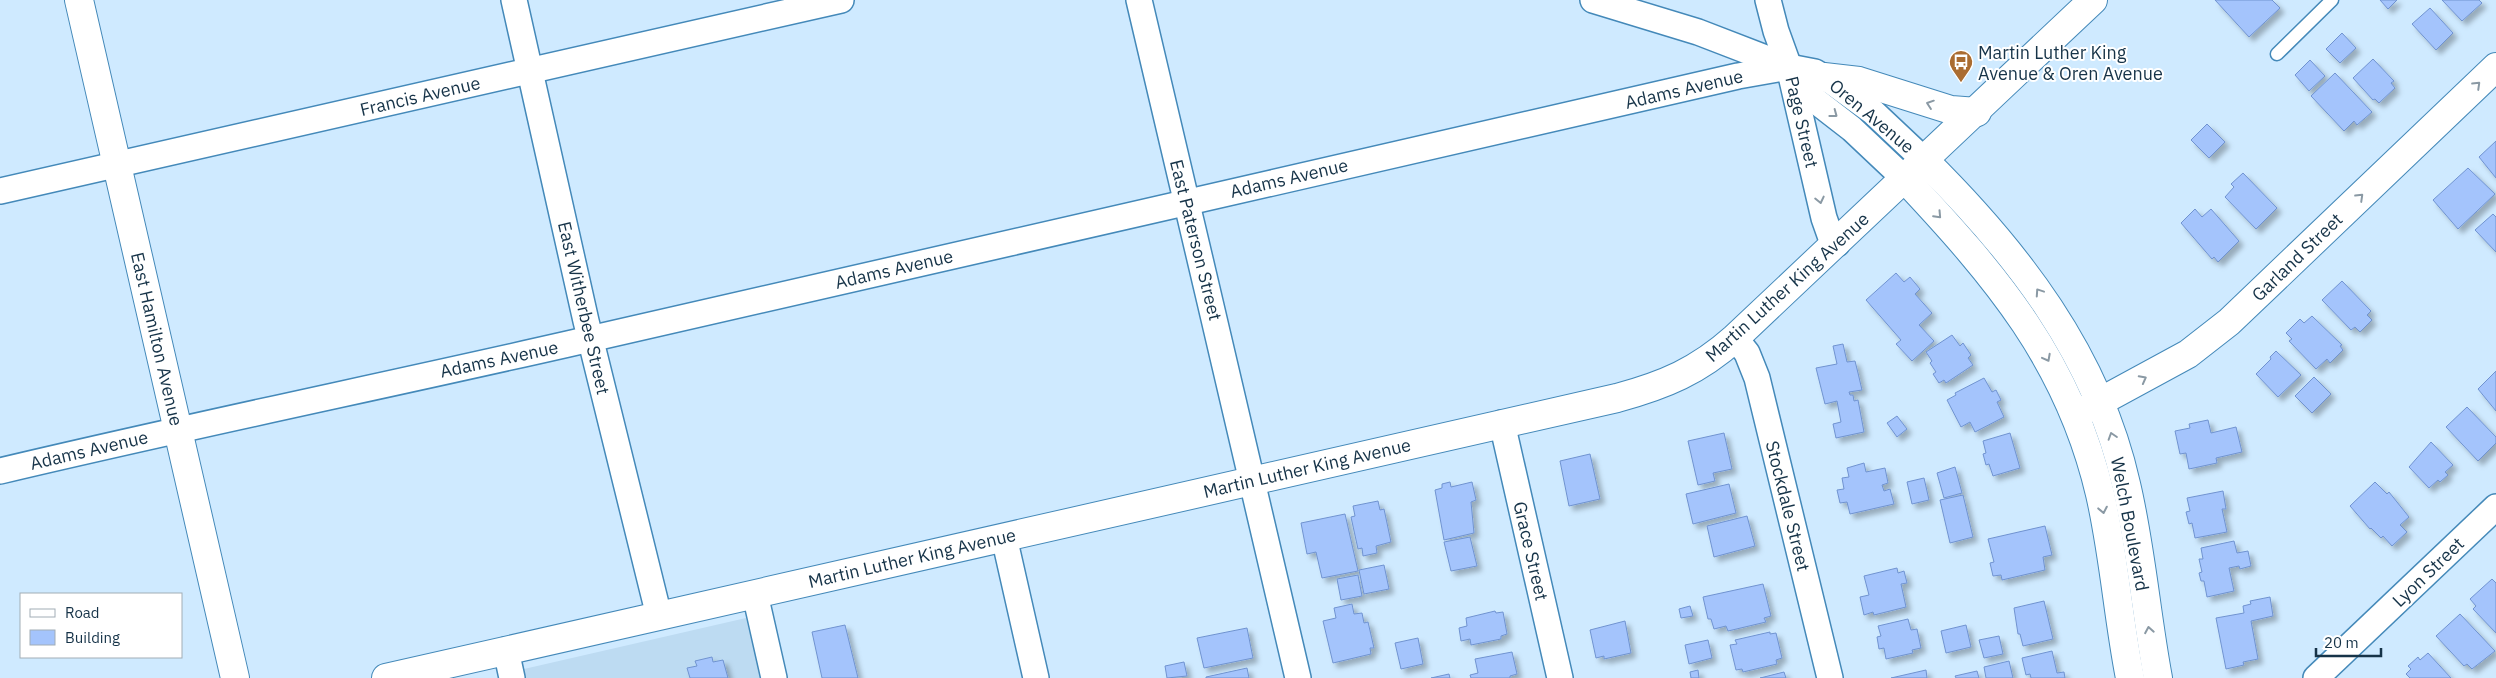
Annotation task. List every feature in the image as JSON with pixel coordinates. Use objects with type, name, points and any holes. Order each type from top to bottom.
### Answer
[{"type":"street","name":"East Hamilton Avenue","points":[[79,0],[234,678]]},
{"type":"street","name":"East Witherbee Street","points":[[514,0],[591,338],[659,616]]},
{"type":"street","name":"Francis Avenue","points":[[0,191],[841,0]]},
{"type":"street","name":"East Paterson Street","points":[[1139,0],[1298,678]]},
{"type":"street","name":"Oren Avenue","points":[[1593,0],[1698,32],[1789,67],[1809,70],[1824,77],[1873,112],[1925,161]]},
{"type":"street","name":"Page Street","points":[[1768,0],[1776,31],[1789,67],[1824,218],[1830,235],[1837,244]]},
{"type":"street","name":"Martin Luther King Avenue","points":[[386,678],[1617,398],[1665,383],[1698,368],[1735,338],[1977,112],[2093,0]]},
{"type":"street","name":"Adams Avenue","points":[[0,471],[177,429],[591,338],[1738,76],[1789,67]]},
{"type":"street","name":"Oren Avenue","points":[[1789,67],[1805,92],[1866,141],[1905,179]]},
{"type":"street","name":"Garland Street","points":[[2075,415],[2188,354],[2224,326],[2496,67]]},
{"type":"street","points":[[1824,77],[1859,81],[1951,110],[1977,112]]},
{"type":"street","name":"Welch Boulevard","points":[[1925,161],[1987,226],[2028,276],[2074,348],[2100,402],[2114,442],[2129,499],[2158,678]]},
{"type":"street","name":"Welch Boulevard","points":[[1905,179],[1973,253],[2008,297],[2035,338],[2075,415],[2091,462],[2103,508],[2130,678]]},
{"type":"street","name":"Stockdale Street","points":[[1735,338],[1747,353],[1757,378],[1830,678]]},
{"type":"street","name":"Grace Street","points":[[1502,423],[1560,678]]},
{"type":"street","name":"Lyon Street","points":[[2316,678],[2496,507]]},
{"type":"street","points":[[1004,537],[1036,678]]},
{"type":"street","points":[[755,594],[774,678]]},
{"type":"street","points":[[506,650],[512,678]]},
{"type":"lane","points":[[2276,54],[2332,0]]},
{"type":"shaded area","points":[[746,618],[761,678],[526,678],[524,669]]},
{"type":"building","points":[[2215,0],[2272,0],[2280,8],[2249,37]]},
{"type":"building","points":[[2380,0],[2397,0],[2388,9]]},
{"type":"building","points":[[2442,0],[2479,0],[2482,3],[2462,21]]},
{"type":"building","points":[[2430,8],[2453,33],[2436,50],[2412,24]]},
{"type":"building","points":[[2342,33],[2356,48],[2340,63],[2326,49]]},
{"type":"building","points":[[2373,59],[2394,81],[2391,83],[2395,88],[2379,103],[2375,99],[2373,100],[2353,78]]},
{"type":"building","points":[[2310,60],[2325,76],[2309,91],[2295,75]]},
{"type":"building","points":[[2335,73],[2372,112],[2357,125],[2354,121],[2344,131],[2311,96]]},
{"type":"building","points":[[2207,124],[2225,142],[2209,158],[2191,140]]},
{"type":"building","points":[[2496,141],[2496,178],[2479,157]]},
{"type":"building","points":[[2468,168],[2495,194],[2458,229],[2433,200]]},
{"type":"building","points":[[2243,173],[2277,208],[2256,229],[2225,197],[2234,187],[2231,184]]},
{"type":"building","points":[[2195,209],[2202,217],[2211,209],[2239,241],[2218,262],[2214,257],[2212,259],[2181,223]]},
{"type":"building","points":[[2493,214],[2496,217],[2496,252],[2475,230]]},
{"type":"building","points":[[1896,273],[1904,282],[1910,277],[1920,289],[1915,294],[1932,313],[1919,325],[1934,341],[1912,361],[1896,344],[1901,340],[1866,300]]},
{"type":"building","points":[[2342,281],[2371,311],[2367,315],[2372,320],[2360,332],[2355,327],[2351,330],[2322,300]]},
{"type":"building","points":[[2312,316],[2342,345],[2340,346],[2343,350],[2330,363],[2327,359],[2316,369],[2289,341],[2292,339],[2286,333],[2300,319],[2304,323]]},
{"type":"building","points":[[1952,335],[1960,346],[1963,343],[1971,355],[1968,358],[1973,365],[1946,383],[1944,380],[1939,383],[1933,374],[1936,372],[1930,363],[1932,361],[1926,352]]},
{"type":"building","points":[[1843,344],[1847,362],[1855,361],[1858,373],[1862,390],[1849,392],[1850,395],[1853,395],[1854,401],[1858,400],[1864,432],[1836,438],[1833,424],[1841,422],[1837,401],[1825,404],[1816,368],[1837,364],[1833,346]]},
{"type":"building","points":[[2276,351],[2301,375],[2278,397],[2256,374]]},
{"type":"building","points":[[2496,371],[2496,411],[2478,389]]},
{"type":"building","points":[[2314,377],[2331,394],[2312,413],[2295,396]]},
{"type":"building","points":[[1984,378],[1992,392],[1996,390],[2001,400],[1997,402],[2004,417],[1975,432],[1970,422],[1961,427],[1947,400],[1956,395],[1955,393]]},
{"type":"building","points":[[2467,407],[2496,437],[2496,443],[2478,461],[2446,427]]},
{"type":"building","points":[[1897,416],[1907,429],[1897,437],[1887,423]]},
{"type":"building","points":[[2208,420],[2211,433],[2236,427],[2242,452],[2216,458],[2217,463],[2189,469],[2186,453],[2180,454],[2175,431],[2190,428],[2189,424]]},
{"type":"building","points":[[1724,433],[1732,469],[1713,473],[1715,481],[1698,485],[1688,441]]},
{"type":"building","points":[[2010,433],[2020,468],[1993,476],[1989,464],[1986,465],[1983,454],[1986,453],[1983,441]]},
{"type":"building","points":[[2431,442],[2453,465],[2445,472],[2448,475],[2440,482],[2438,480],[2429,488],[2409,467]]},
{"type":"building","points":[[1590,454],[1600,499],[1569,506],[1560,461]]},
{"type":"building","points":[[1864,463],[1866,472],[1885,468],[1888,483],[1882,485],[1884,491],[1890,489],[1894,504],[1850,514],[1847,502],[1840,503],[1837,490],[1844,489],[1842,478],[1849,477],[1847,468]]},
{"type":"building","points":[[1955,467],[1962,493],[1944,498],[1937,473]]},
{"type":"building","points":[[1924,478],[1929,500],[1912,504],[1907,482]]},
{"type":"building","points":[[1450,482],[1451,487],[1472,482],[1476,500],[1471,502],[1474,533],[1444,540],[1435,490],[1442,488],[1442,484]]},
{"type":"building","points":[[2375,482],[2387,494],[2389,492],[2409,517],[2400,525],[2407,532],[2392,546],[2383,536],[2381,538],[2370,529],[2350,506]]},
{"type":"building","points":[[1729,484],[1736,513],[1693,524],[1686,494]]},
{"type":"building","points":[[2223,491],[2226,509],[2222,509],[2227,532],[2195,538],[2192,523],[2189,524],[2186,512],[2190,511],[2187,498]]},
{"type":"building","points":[[1963,495],[1973,537],[1950,543],[1940,500]]},
{"type":"building","points":[[1378,501],[1380,510],[1384,509],[1391,542],[1376,546],[1377,553],[1363,556],[1362,548],[1358,549],[1351,517],[1355,516],[1353,506]]},
{"type":"building","points":[[1345,514],[1358,571],[1322,578],[1316,552],[1307,554],[1301,523]]},
{"type":"building","points":[[1747,516],[1755,546],[1714,557],[1707,526]]},
{"type":"building","points":[[2045,526],[2052,555],[2043,557],[2045,570],[2002,580],[2001,575],[1993,576],[1990,563],[1994,562],[1988,539]]},
{"type":"building","points":[[1470,537],[1477,566],[1451,571],[1444,542]]},
{"type":"building","points":[[2234,541],[2237,553],[2248,551],[2251,566],[2240,569],[2239,566],[2229,568],[2234,591],[2207,597],[2204,581],[2201,581],[2199,573],[2202,572],[2199,559],[2203,559],[2201,548]]},
{"type":"building","points":[[1384,565],[1389,589],[1364,594],[1359,570]]},
{"type":"building","points":[[1897,568],[1898,573],[1904,571],[1907,583],[1901,584],[1906,607],[1874,615],[1873,612],[1864,615],[1860,597],[1869,595],[1864,576]]},
{"type":"building","points":[[1358,575],[1362,596],[1341,600],[1337,579]]},
{"type":"building","points":[[2492,579],[2496,583],[2496,633],[2473,609],[2476,606],[2470,599]]},
{"type":"building","points":[[1763,584],[1771,616],[1764,618],[1766,622],[1728,631],[1726,626],[1714,629],[1711,619],[1708,619],[1703,597]]},
{"type":"building","points":[[2270,597],[2273,616],[2251,621],[2258,659],[2243,662],[2244,665],[2226,669],[2216,618],[2244,613],[2243,606],[2251,604],[2250,601]]},
{"type":"building","points":[[2044,601],[2053,639],[2023,646],[2020,634],[2018,634],[2014,608]]},
{"type":"building","points":[[1352,604],[1354,614],[1362,613],[1364,623],[1368,622],[1374,648],[1370,648],[1371,654],[1333,663],[1323,621],[1336,618],[1334,608]]},
{"type":"building","points":[[1690,606],[1693,616],[1681,618],[1679,609]]},
{"type":"building","points":[[1495,611],[1496,613],[1503,612],[1507,634],[1501,636],[1501,639],[1471,645],[1470,639],[1461,641],[1459,628],[1467,626],[1466,618]]},
{"type":"building","points":[[2460,614],[2495,651],[2472,669],[2467,664],[2464,666],[2436,636]]},
{"type":"building","points":[[1908,619],[1911,630],[1917,629],[1921,648],[1912,650],[1913,653],[1886,659],[1884,648],[1879,649],[1877,637],[1881,636],[1878,626]]},
{"type":"building","points":[[1625,621],[1631,653],[1604,659],[1604,656],[1596,658],[1590,630]]},
{"type":"building","points":[[845,625],[858,678],[822,678],[812,632]]},
{"type":"building","points":[[1966,625],[1971,647],[1946,653],[1941,631]]},
{"type":"building","points":[[1247,628],[1253,658],[1204,668],[1197,638]]},
{"type":"building","points":[[1770,632],[1770,634],[1776,633],[1782,658],[1776,660],[1777,664],[1743,672],[1742,669],[1736,670],[1730,645],[1737,644],[1735,640]]},
{"type":"building","points":[[1999,636],[2003,654],[1984,658],[1979,640]]},
{"type":"building","points":[[1418,638],[1423,664],[1401,669],[1395,643]]},
{"type":"building","points":[[1708,640],[1712,658],[1689,664],[1685,645]]},
{"type":"building","points":[[2052,651],[2057,673],[2064,672],[2065,678],[2031,678],[2030,674],[2026,675],[2022,658]]},
{"type":"building","points":[[1512,652],[1517,674],[1510,676],[1510,678],[1471,678],[1470,675],[1478,673],[1475,659]]},
{"type":"building","points":[[2428,653],[2451,678],[2410,678],[2406,674],[2411,669],[2408,666],[2418,657],[2420,660]]},
{"type":"building","points":[[712,657],[713,662],[723,660],[728,678],[690,678],[687,668],[697,666],[695,661]]},
{"type":"building","points":[[2009,661],[2013,678],[1986,678],[1984,667]]},
{"type":"building","points":[[1184,662],[1187,676],[1167,678],[1165,666]]},
{"type":"building","points":[[1247,668],[1249,678],[1206,678],[1206,677]]},
{"type":"building","points":[[1698,670],[1699,678],[1691,678],[1690,672]]},
{"type":"building","points":[[1926,670],[1927,678],[1891,678]]},
{"type":"building","points":[[1977,671],[1979,678],[1956,678],[1955,676]]},
{"type":"building","points":[[1784,672],[1786,678],[1760,678]]},
{"type":"building","points":[[1449,674],[1450,678],[1431,678]]},
{"type":"place","name":"Martin Luther King Avenue & Oren Avenue","points":[[1961,83]]}]
